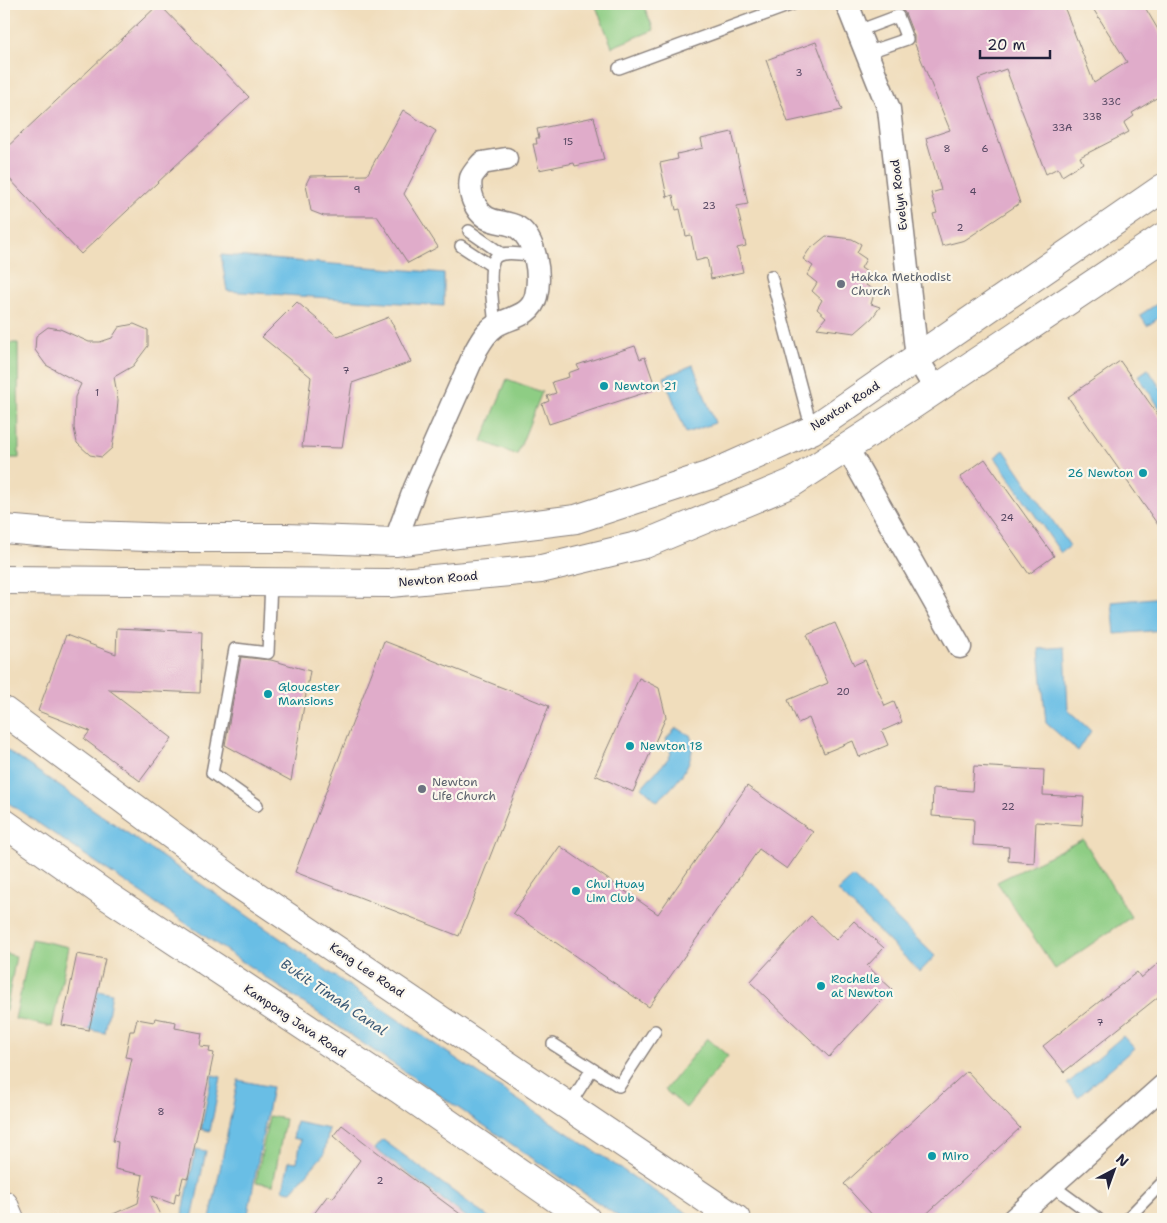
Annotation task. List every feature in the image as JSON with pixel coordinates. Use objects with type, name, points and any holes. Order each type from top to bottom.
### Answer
[{"type":"main road","name":"Newton Road","points":[[4,529],[176,538],[286,538],[395,542],[576,519],[713,474],[812,430],[1163,188]]},
{"type":"main road","name":"Newton Road","points":[[4,580],[390,583],[541,569],[651,542],[792,483],[936,390],[1163,237]]},
{"type":"main road","points":[[1014,292],[1007,305],[1008,313],[1014,323],[1022,326],[1034,325]]},
{"type":"main road","name":"Keng Lee Road","points":[[4,712],[231,879],[736,1219]]},
{"type":"main road","name":"Kampong Java Road","points":[[4,823],[106,896],[399,1089],[586,1219]]},
{"type":"main road","points":[[4,1205],[10,1219]]},
{"type":"street","name":"Evelyn Road","points":[[847,4],[889,109],[917,358],[936,390]]},
{"type":"street","points":[[395,542],[415,488],[476,350],[485,335],[495,326],[514,320],[526,313],[536,298],[534,248],[528,237],[516,226],[488,218],[478,210],[471,192],[471,177],[482,163],[506,159]]},
{"type":"street","points":[[847,448],[960,647]]},
{"type":"street","points":[[1014,1219],[1163,1086]]},
{"type":"lane","points":[[619,68],[793,4]]},
{"type":"lane","points":[[858,31],[898,16],[907,39],[866,53]]},
{"type":"lane","points":[[469,231],[502,254]]},
{"type":"lane","points":[[461,246],[490,265]]},
{"type":"lane","points":[[495,326],[490,265],[496,257],[502,254],[535,256]]},
{"type":"lane","points":[[771,276],[812,430]]},
{"type":"lane","points":[[257,805],[212,773],[235,649],[268,653],[271,582]]},
{"type":"lane","points":[[552,1044],[619,1086],[654,1031]]},
{"type":"lane","points":[[568,1107],[592,1069]]},
{"type":"lane","points":[[1127,1219],[1163,1182]]},
{"type":"lane","points":[[1053,1186],[1098,1219]]},
{"type":"green space","points":[[595,4],[643,4],[654,30],[612,47]]},
{"type":"green space","points":[[4,343],[18,343],[19,458],[4,458]]},
{"type":"green space","points":[[507,379],[542,392],[517,455],[482,441]]},
{"type":"green space","points":[[1083,839],[1131,917],[1055,969],[997,882]]},
{"type":"green space","points":[[32,939],[69,947],[52,1027],[15,1019]]},
{"type":"green space","points":[[4,953],[16,956],[6,1011],[4,1011]]},
{"type":"green space","points":[[707,1038],[728,1056],[686,1108],[665,1090]]},
{"type":"green space","points":[[269,1116],[285,1119],[273,1185],[256,1182]]},
{"type":"water","points":[[221,255],[444,273],[444,306],[227,291]]},
{"type":"water","points":[[1163,300],[1163,315],[1147,326],[1140,315]]},
{"type":"water","points":[[693,365],[715,423],[686,433],[664,377]]},
{"type":"water","points":[[1148,369],[1163,392],[1163,413],[1138,376]]},
{"type":"water","points":[[1004,450],[1070,546],[1061,553],[995,457]]},
{"type":"water","points":[[1163,597],[1163,630],[1115,634],[1112,602]]},
{"type":"water","points":[[1065,647],[1068,710],[1091,731],[1078,751],[1046,723],[1039,649]]},
{"type":"water","points":[[676,728],[690,735],[692,753],[678,780],[657,801],[642,787],[671,754],[666,739]]},
{"type":"water","name":"Bukit Timah Canal","points":[[4,748],[403,1023],[696,1219],[622,1219],[4,800]]},
{"type":"water","points":[[853,877],[935,956],[920,972],[838,891]]},
{"type":"water","points":[[93,989],[112,993],[105,1033],[85,1029]]},
{"type":"water","points":[[1123,1036],[1134,1048],[1078,1097],[1067,1084]]},
{"type":"water","points":[[212,1075],[221,1077],[210,1131],[201,1129]]},
{"type":"water","points":[[238,1080],[272,1087],[247,1219],[210,1219]]},
{"type":"water","points":[[296,1122],[329,1129],[324,1154],[292,1191],[283,1190],[289,1161],[297,1162],[301,1140],[293,1138]]},
{"type":"water","points":[[383,1140],[491,1219],[469,1219],[375,1149]]},
{"type":"water","points":[[196,1149],[206,1151],[192,1219],[182,1217]]},
{"type":"building","points":[[159,4],[249,97],[81,254],[4,173],[4,150]]},
{"type":"building","points":[[898,4],[1063,4],[1094,83],[1127,62],[1090,4],[1143,4],[1163,38],[1163,94],[1132,113],[1134,116],[1124,123],[1129,132],[1080,157],[1083,163],[1062,176],[1058,168],[1046,174],[1006,69],[978,79],[1020,203],[965,240],[942,246],[933,214],[937,213],[931,193],[941,190],[926,138],[950,130],[914,42],[914,36],[905,13]]},
{"type":"building","points":[[816,42],[842,110],[788,122],[766,60]]},
{"type":"building","points":[[403,110],[436,131],[404,194],[438,247],[408,263],[377,216],[324,216],[311,211],[306,184],[310,176],[367,175]]},
{"type":"building","points":[[594,117],[604,160],[575,166],[574,163],[539,170],[533,144],[537,144],[536,138],[539,138],[537,129]]},
{"type":"building","points":[[732,132],[748,204],[737,206],[746,246],[737,248],[743,272],[711,279],[707,258],[696,261],[691,235],[686,236],[680,209],[676,210],[673,195],[667,197],[660,163],[678,159],[677,154],[703,148],[701,139]]},
{"type":"building","name":"Hakka Methodist Church","points":[[826,236],[852,239],[861,244],[857,253],[866,259],[861,268],[870,274],[866,285],[875,291],[871,304],[880,307],[872,318],[855,333],[817,328],[826,317],[817,309],[822,300],[812,291],[817,283],[807,275],[813,266],[803,259],[809,250]]},
{"type":"building","points":[[297,302],[338,337],[389,317],[411,362],[352,383],[342,448],[302,447],[311,377],[262,337]]},
{"type":"building","points":[[134,324],[148,330],[148,346],[133,366],[114,377],[118,400],[112,448],[102,457],[90,455],[77,443],[74,428],[75,397],[81,384],[46,365],[35,350],[36,336],[48,327],[60,329],[89,342],[100,342],[112,338],[119,327]]},
{"type":"building","name":"Newton 21","points":[[635,346],[640,359],[645,357],[656,389],[549,424],[542,404],[549,401],[547,396],[556,393],[552,382],[569,377],[568,373],[579,369],[577,365]]},
{"type":"building","name":"26 Newton","points":[[1120,361],[1163,422],[1163,532],[1068,397]]},
{"type":"building","points":[[985,459],[1054,556],[1029,574],[960,477]]},
{"type":"building","points":[[835,623],[854,665],[865,660],[885,706],[894,702],[902,722],[882,731],[888,745],[859,757],[853,741],[824,753],[809,718],[798,723],[788,700],[828,683],[807,635]]},
{"type":"building","points":[[117,628],[202,632],[200,693],[108,689],[172,738],[140,781],[84,739],[90,731],[38,711],[66,635],[116,654]]},
{"type":"building","name":"Newton Life Church","points":[[384,641],[549,706],[459,936],[295,872]]},
{"type":"building","name":"Gloucester Mansions","points":[[241,657],[271,660],[310,671],[291,781],[225,745]]},
{"type":"building","name":"Newton 18","points":[[639,678],[659,688],[666,717],[633,792],[595,775]]},
{"type":"building","points":[[974,766],[1044,770],[1043,795],[1084,797],[1082,825],[1036,822],[1034,863],[1008,861],[1009,847],[973,845],[974,819],[932,816],[933,788],[972,791]]},
{"type":"building","name":"Chui Huay Lim Club","points":[[747,786],[813,832],[787,869],[759,849],[649,1007],[513,913],[560,846],[658,914]]},
{"type":"building","name":"Rochelle at Newton","points":[[811,916],[836,940],[854,921],[884,948],[867,966],[892,989],[829,1057],[750,982]]},
{"type":"building","points":[[77,954],[105,959],[89,1030],[62,1025]]},
{"type":"building","points":[[1163,959],[1163,993],[1064,1072],[1043,1046],[1137,972],[1141,978]]},
{"type":"building","points":[[155,1018],[176,1022],[175,1028],[202,1033],[200,1046],[210,1047],[209,1052],[214,1053],[188,1178],[183,1177],[179,1194],[176,1193],[174,1204],[151,1196],[162,1219],[102,1219],[138,1203],[143,1175],[115,1169],[118,1142],[113,1141],[132,1058],[125,1057],[130,1031],[134,1031],[137,1019],[154,1022]]},
{"type":"building","name":"Miro","points":[[967,1071],[1020,1128],[921,1219],[876,1219],[844,1184]]},
{"type":"building","points":[[342,1125],[467,1219],[310,1219],[328,1195],[333,1198],[360,1160],[333,1136]]},
{"type":"place","name":"Hakka Methodist Church","points":[[841,284]]},
{"type":"place","name":"Newton 21","points":[[604,386]]},
{"type":"place","name":"26 Newton","points":[[1143,473]]},
{"type":"place","name":"Gloucester Mansions","points":[[268,694]]},
{"type":"place","name":"Newton 18","points":[[630,746]]},
{"type":"place","name":"Newton Life Church","points":[[422,789]]},
{"type":"place","name":"Chui Huay Lim Club","points":[[576,891]]},
{"type":"place","name":"Rochelle at Newton","points":[[821,986]]},
{"type":"place","name":"Miro","points":[[932,1156]]}]
